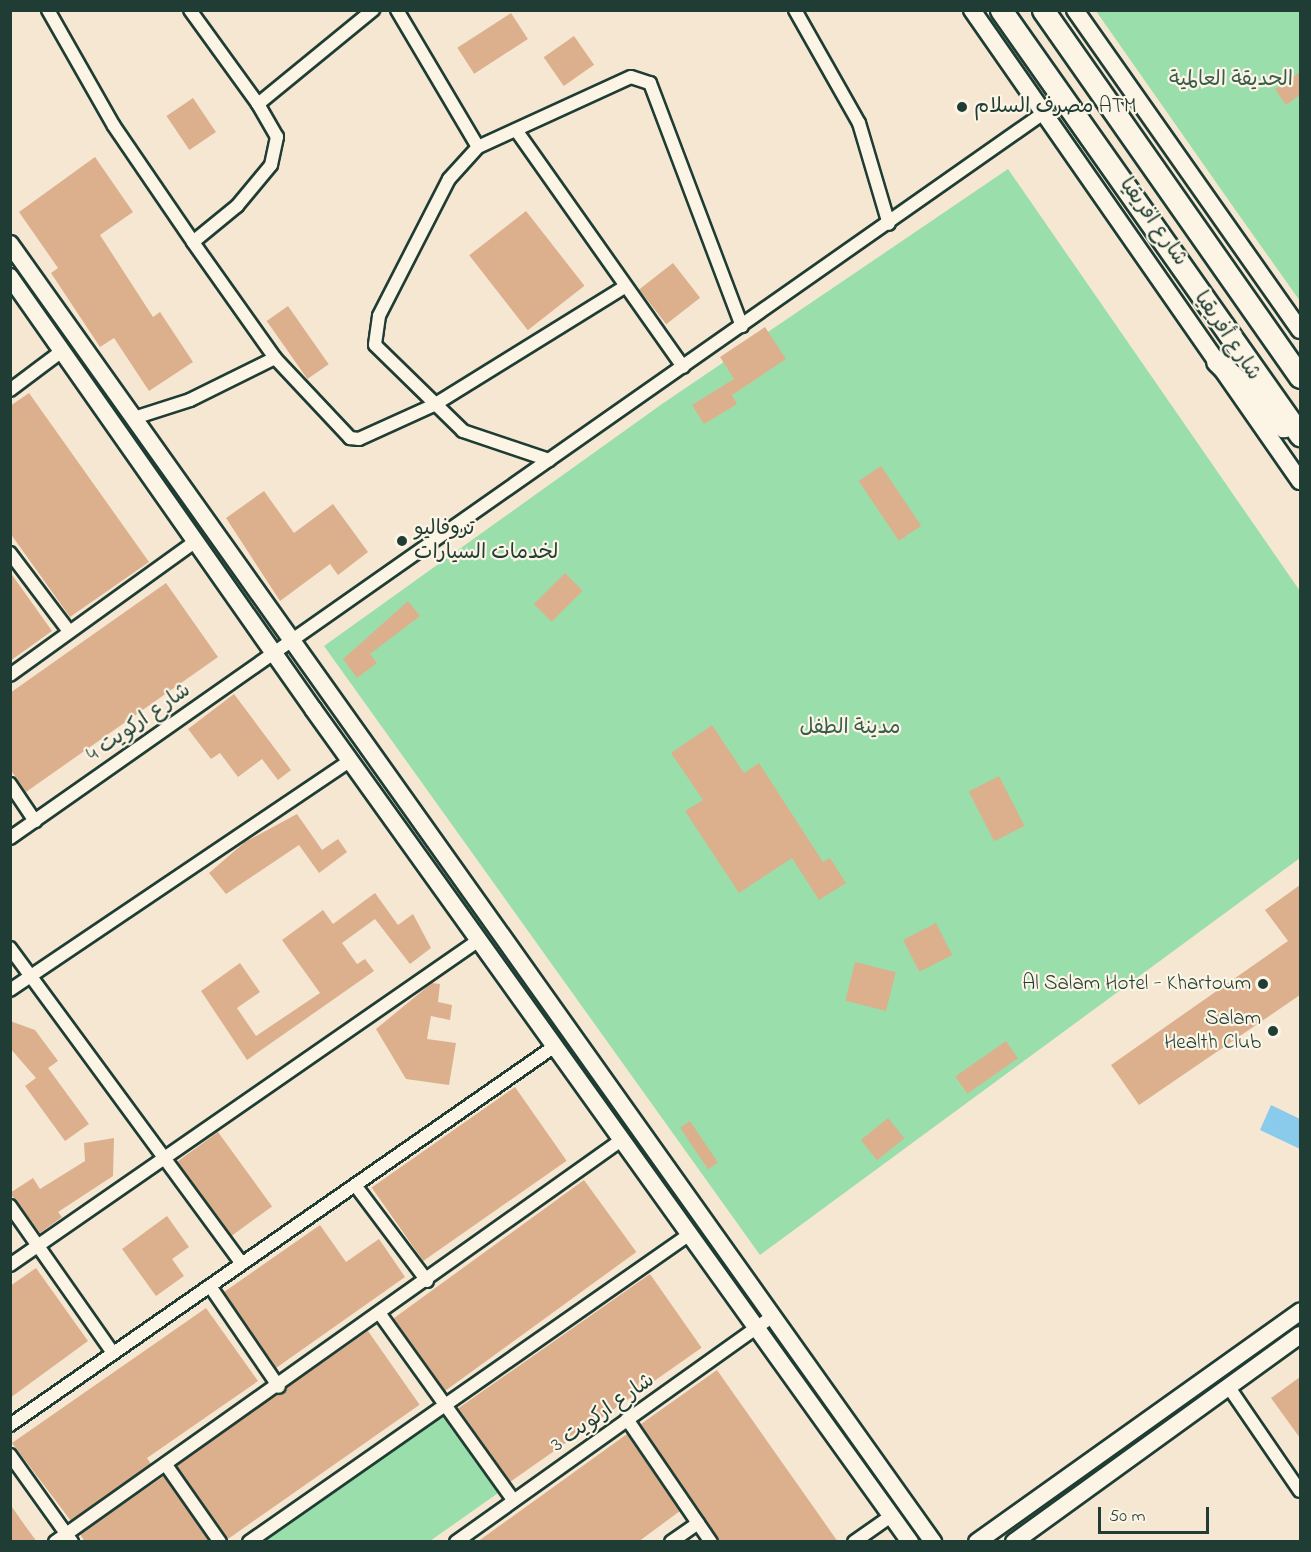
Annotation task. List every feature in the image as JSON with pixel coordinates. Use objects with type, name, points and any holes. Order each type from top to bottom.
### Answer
[{"type":"highway","name":"شارع افريقيا","points":[[1001,10],[1300,435]]},
{"type":"highway","name":"شارع افريقيا","points":[[1050,16],[1300,377]]},
{"type":"highway","points":[[1217,361],[1300,443]]},
{"type":"street","points":[[48,10],[114,126],[193,242],[275,358],[350,438],[369,437],[434,405],[624,287]]},
{"type":"street","points":[[190,10],[258,104],[277,137],[272,165],[237,206],[193,242]]},
{"type":"street","points":[[258,104],[373,10]]},
{"type":"street","points":[[397,10],[478,147]]},
{"type":"street","points":[[795,10],[859,123],[889,224]]},
{"type":"street","name":"شارع أفريقيا","points":[[972,10],[1300,481]]},
{"type":"street","points":[[1075,10],[1300,330]]},
{"type":"street","points":[[549,460],[463,431],[375,345],[373,334],[449,179],[478,147],[632,77],[650,83],[742,326]]},
{"type":"street","name":"شارع اركويت 4","points":[[10,838],[290,640],[889,224],[1045,112]]},
{"type":"street","points":[[516,130],[624,287],[683,367]]},
{"type":"street","points":[[10,244],[933,1542]]},
{"type":"street","points":[[10,277],[273,653],[910,1542]]},
{"type":"street","points":[[10,390],[62,351]]},
{"type":"street","points":[[134,418],[190,400],[275,358]]},
{"type":"street","points":[[10,675],[68,630],[196,541]]},
{"type":"street","points":[[10,553],[68,630]]},
{"type":"street","points":[[10,990],[350,761]]},
{"type":"street","points":[[10,784],[35,821]]},
{"type":"street","points":[[10,1265],[164,1161],[479,940]]},
{"type":"street","points":[[10,948],[241,1263]]},
{"type":"street","points":[[10,1425],[555,1046]]},
{"type":"street","points":[[55,1542],[69,1538],[166,1465],[279,1387],[623,1139]]},
{"type":"street","points":[[355,1185],[427,1281]]},
{"type":"street","points":[[10,1206],[113,1353]]},
{"type":"street","points":[[249,1542],[690,1234]]},
{"type":"street","points":[[210,1286],[279,1387]]},
{"type":"street","points":[[977,1542],[1300,1312]]},
{"type":"street","points":[[380,1314],[513,1500]]},
{"type":"street","name":"شارع اركويت 3","points":[[456,1542],[773,1316]]},
{"type":"street","points":[[1014,1542],[1300,1335]]},
{"type":"street","points":[[1228,1386],[1300,1491]]},
{"type":"street","points":[[627,1419],[711,1542]]},
{"type":"street","points":[[10,1455],[69,1538]]},
{"type":"street","points":[[166,1465],[220,1542]]},
{"type":"street","points":[[854,1542],[891,1516]]},
{"type":"street","points":[[671,1542],[698,1523]]},
{"type":"green space","name":"الحديقة العالمية","points":[[1096,11],[1300,11],[1300,301],[1234,208]]},
{"type":"green space","name":"مدينة الطفل","points":[[1008,169],[1300,591],[1300,858],[760,1255],[324,646],[662,404]]},
{"type":"green space","points":[[443,1411],[501,1491],[430,1541],[257,1542]]},
{"type":"water","points":[[1271,1105],[1300,1119],[1300,1149],[1260,1130]]},
{"type":"building","points":[[511,13],[528,39],[474,74],[457,48]]},
{"type":"building","points":[[574,36],[594,65],[564,86],[544,57]]},
{"type":"building","points":[[1300,72],[1300,95],[1286,105],[1275,89]]},
{"type":"building","points":[[193,98],[216,132],[189,150],[166,116]]},
{"type":"building","points":[[95,157],[133,212],[100,235],[153,317],[160,312],[193,362],[149,391],[114,338],[100,347],[51,273],[58,268],[19,212]]},
{"type":"building","points":[[526,211],[584,286],[528,330],[469,255]]},
{"type":"building","points":[[673,263],[700,298],[666,324],[639,289]]},
{"type":"building","points":[[288,306],[329,364],[307,379],[267,321]]},
{"type":"building","points":[[765,327],[786,359],[732,395],[737,404],[704,424],[692,405],[734,379],[720,357]]},
{"type":"building","points":[[29,393],[149,562],[70,617],[10,533],[10,406]]},
{"type":"building","points":[[881,466],[921,526],[899,541],[859,481]]},
{"type":"building","points":[[264,491],[294,533],[333,504],[368,552],[338,575],[330,564],[280,601],[226,518]]},
{"type":"building","points":[[10,572],[52,631],[10,661]]},
{"type":"building","points":[[565,573],[583,591],[552,622],[534,604]]},
{"type":"building","points":[[166,583],[218,657],[26,792],[10,769],[10,693]]},
{"type":"building","points":[[408,601],[420,616],[370,654],[377,663],[357,678],[343,659]]},
{"type":"building","points":[[234,694],[291,770],[278,780],[262,759],[238,777],[220,753],[211,759],[188,729]]},
{"type":"building","points":[[712,725],[744,773],[759,763],[823,862],[830,858],[846,883],[819,900],[792,858],[739,893],[685,811],[703,800],[671,753]]},
{"type":"building","points":[[999,776],[1024,826],[994,841],[969,791]]},
{"type":"building","points":[[297,814],[322,850],[338,839],[347,852],[319,873],[299,845],[226,894],[209,873],[245,842]]},
{"type":"building","name":"Al Salam Hotel - Khartoum","points":[[1300,885],[1300,995],[1139,1105],[1111,1065],[1288,941],[1265,910]]},
{"type":"building","points":[[375,893],[398,925],[413,914],[431,948],[410,964],[375,919],[342,943],[357,964],[365,959],[374,971],[247,1060],[201,991],[240,963],[260,992],[237,1008],[256,1036],[320,993],[282,940],[323,910],[333,924]]},
{"type":"building","points":[[936,923],[952,955],[919,972],[903,940]]},
{"type":"building","points":[[855,962],[896,972],[886,1011],[845,1001]]},
{"type":"building","points":[[432,983],[440,984],[438,1002],[452,1005],[450,1020],[431,1016],[427,1039],[456,1043],[449,1085],[406,1079],[376,1029]]},
{"type":"building","points":[[10,1021],[35,1030],[58,1061],[48,1068],[89,1124],[65,1141],[25,1086],[36,1078],[10,1048]]},
{"type":"building","points":[[1006,1041],[1018,1058],[967,1094],[955,1077]]},
{"type":"building","points":[[515,1087],[567,1161],[423,1261],[372,1187]]},
{"type":"building","points":[[888,1118],[904,1138],[877,1160],[861,1140]]},
{"type":"building","points":[[690,1121],[718,1162],[708,1169],[680,1128]]},
{"type":"building","points":[[218,1132],[272,1206],[231,1236],[177,1162]]},
{"type":"building","points":[[114,1138],[113,1176],[58,1212],[62,1217],[40,1233],[10,1193],[33,1178],[40,1189],[85,1161],[84,1143]]},
{"type":"building","points":[[584,1180],[636,1252],[445,1391],[393,1319]]},
{"type":"building","points":[[167,1216],[189,1247],[172,1259],[184,1276],[156,1296],[122,1249]]},
{"type":"building","points":[[320,1225],[346,1262],[379,1239],[405,1277],[276,1368],[224,1292]]},
{"type":"building","points":[[36,1268],[88,1341],[10,1398],[10,1286]]},
{"type":"building","points":[[650,1274],[702,1348],[510,1482],[458,1408]]},
{"type":"building","points":[[206,1308],[258,1381],[147,1458],[151,1464],[71,1521],[12,1443]]},
{"type":"building","points":[[368,1331],[420,1405],[228,1539],[176,1465]]},
{"type":"building","points":[[717,1370],[838,1542],[719,1542],[641,1424]]},
{"type":"building","points":[[1300,1377],[1300,1438],[1271,1398]]},
{"type":"building","points":[[627,1434],[680,1511],[638,1542],[477,1542]]},
{"type":"building","points":[[164,1476],[210,1542],[85,1542],[80,1534]]},
{"type":"building","points":[[10,1504],[21,1520],[37,1542],[10,1542]]},
{"type":"place","name":"مصرف السلام ATM","points":[[962,107]]},
{"type":"place","name":"تروفاليو لخدمات السيارات","points":[[402,541]]},
{"type":"place","name":"Al Salam Hotel - Khartoum","points":[[1263,984]]},
{"type":"place","name":"Salam Health Club","points":[[1273,1031]]}]
